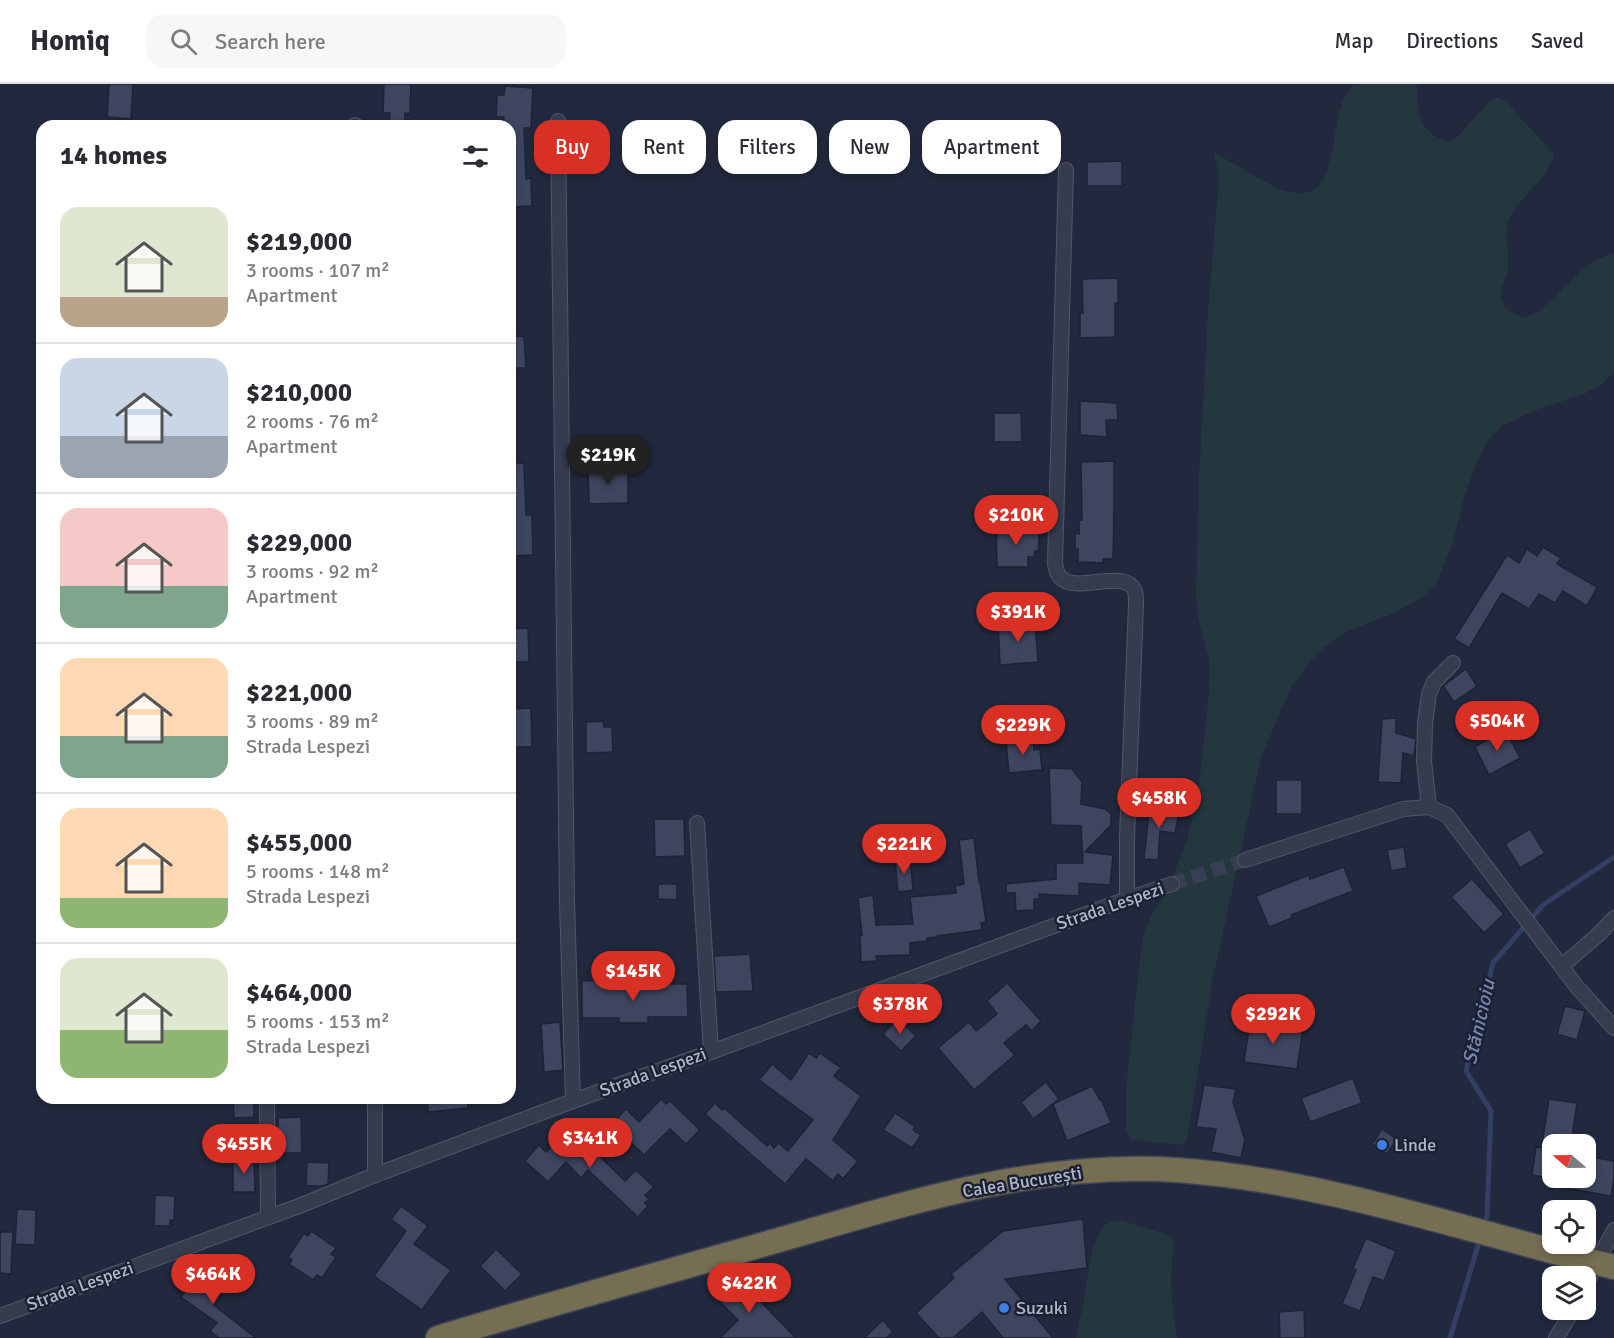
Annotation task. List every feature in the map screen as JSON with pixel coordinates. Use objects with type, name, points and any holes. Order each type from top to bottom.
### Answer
[{"type":"highway","name":"Calea București","points":[[438,1338],[883,1210],[998,1184],[1060,1173],[1114,1169],[1173,1170],[1228,1175],[1358,1200],[1605,1265]]},
{"type":"street","points":[[1066,170],[1054,564],[1059,576],[1068,582],[1079,584],[1118,580],[1128,584],[1134,590],[1136,605],[1127,837],[1127,898]]},
{"type":"street","points":[[559,174],[567,901],[573,1101]]},
{"type":"street","points":[[1429,807],[1424,761],[1425,723],[1429,694],[1434,682],[1453,663]]},
{"type":"street","points":[[1245,860],[1402,809],[1429,807],[1447,815],[1577,987],[1614,1028]]},
{"type":"street","points":[[697,823],[711,1052]]},
{"type":"street","name":"Strada Lespezi","points":[[0,1318],[573,1101],[1127,898],[1172,884]]},
{"type":"street","points":[[1562,966],[1614,918]]},
{"type":"street","points":[[267,1104],[268,1217]]},
{"type":"street","points":[[375,1104],[375,1175]]},
{"type":"street","points":[[1605,1265],[1614,1230]]},
{"type":"street","points":[[1556,1338],[1568,1320]]},
{"type":"shaded area","points":[[1354,84],[1417,84],[1421,119],[1430,132],[1446,142],[1456,138],[1491,100],[1498,97],[1506,102],[1554,154],[1546,172],[1510,217],[1506,235],[1508,267],[1501,291],[1502,302],[1507,309],[1525,318],[1550,302],[1588,265],[1614,253],[1614,371],[1601,385],[1584,394],[1538,409],[1502,426],[1488,441],[1478,459],[1465,494],[1452,545],[1437,582],[1421,598],[1398,611],[1346,632],[1326,646],[1314,657],[1291,687],[1261,757],[1213,978],[1187,1138],[1185,1143],[1178,1145],[1132,1140],[1126,1130],[1126,1088],[1141,950],[1145,930],[1154,910],[1167,892],[1187,840],[1199,785],[1209,693],[1209,659],[1198,618],[1196,596],[1199,478],[1208,313],[1219,177],[1214,152],[1278,188],[1298,193],[1313,190],[1322,180],[1329,166],[1339,113],[1345,97]]},
{"type":"shaded area","points":[[1120,1220],[1171,1236],[1173,1239],[1171,1291],[1177,1338],[1076,1338],[1095,1243],[1105,1225]]},
{"type":"building","points":[[109,84],[133,84],[131,119],[107,117]]},
{"type":"building","points":[[384,84],[411,84],[410,114],[405,113],[405,120],[389,120],[390,113],[383,113]]},
{"type":"building","points":[[505,86],[533,88],[531,128],[524,128],[526,179],[531,178],[532,206],[516,207],[516,120],[504,120],[504,117],[496,117],[497,95],[504,95]]},
{"type":"building","points":[[1122,161],[1122,186],[1087,186],[1087,162]]},
{"type":"building","points":[[1118,278],[1115,337],[1080,338],[1080,313],[1083,313],[1082,279]]},
{"type":"building","points":[[524,336],[526,368],[516,368],[516,337]]},
{"type":"building","points":[[1080,401],[1117,403],[1118,420],[1106,420],[1107,437],[1080,435]]},
{"type":"building","points":[[994,413],[1021,413],[1022,442],[994,442]]},
{"type":"building","points":[[1114,461],[1113,559],[1103,559],[1103,563],[1078,562],[1075,533],[1079,534],[1079,520],[1082,520],[1081,462]]},
{"type":"building","points":[[524,463],[526,515],[532,515],[533,555],[516,556],[516,464]]},
{"type":"building","points":[[628,469],[628,503],[589,504],[588,470]]},
{"type":"building","points":[[996,526],[1020,526],[1020,530],[1039,530],[1039,550],[1035,551],[1034,557],[1028,557],[1028,567],[997,567]]},
{"type":"building","points":[[1543,547],[1561,558],[1557,564],[1597,587],[1587,606],[1563,591],[1555,603],[1539,594],[1529,609],[1502,593],[1469,648],[1454,639],[1507,555],[1519,563],[1527,549],[1537,556]]},
{"type":"building","points":[[1035,621],[1038,662],[1000,665],[998,623]]},
{"type":"building","points":[[528,628],[529,662],[516,662],[516,629]]},
{"type":"building","points":[[1466,669],[1477,686],[1454,702],[1443,686]]},
{"type":"building","points":[[531,708],[532,747],[516,747],[516,709]]},
{"type":"building","points":[[1396,718],[1396,733],[1416,739],[1414,756],[1403,753],[1401,783],[1378,782],[1382,719]]},
{"type":"building","points":[[603,721],[604,727],[612,727],[613,752],[586,753],[586,722]]},
{"type":"building","points":[[1505,729],[1520,758],[1489,775],[1475,747]]},
{"type":"building","points":[[1033,738],[1034,750],[1040,749],[1042,770],[1009,773],[1006,741]]},
{"type":"building","points":[[1049,768],[1072,769],[1082,782],[1081,804],[1105,809],[1111,814],[1111,825],[1085,852],[1113,855],[1110,885],[1079,883],[1079,896],[1039,894],[1040,899],[1034,899],[1034,910],[1016,911],[1015,893],[1006,893],[1006,884],[1056,879],[1056,863],[1083,863],[1081,826],[1051,825]]},
{"type":"building","points":[[1276,780],[1302,780],[1302,814],[1276,814]]},
{"type":"building","points":[[1150,804],[1162,805],[1162,808],[1179,812],[1175,833],[1160,831],[1158,860],[1144,859]]},
{"type":"building","points":[[654,819],[684,819],[685,856],[655,857]]},
{"type":"building","points":[[1530,829],[1545,853],[1520,868],[1505,844]]},
{"type":"building","points":[[974,838],[986,922],[981,923],[982,930],[927,938],[927,941],[910,943],[910,955],[876,956],[877,961],[861,962],[860,935],[862,935],[858,898],[873,895],[876,925],[913,924],[910,897],[956,893],[955,886],[964,884],[959,840]]},
{"type":"building","points":[[1404,847],[1407,868],[1391,871],[1387,850]]},
{"type":"building","points":[[910,858],[913,890],[898,892],[895,860]]},
{"type":"building","points":[[1344,867],[1353,891],[1291,915],[1292,918],[1269,927],[1256,896],[1309,875],[1310,879]]},
{"type":"building","points":[[1472,879],[1504,914],[1484,933],[1451,897]]},
{"type":"building","points":[[658,884],[677,884],[677,900],[658,899]]},
{"type":"building","points":[[750,954],[753,991],[716,992],[714,956]]},
{"type":"building","points":[[611,980],[611,986],[659,987],[659,984],[687,984],[688,1017],[648,1017],[648,1023],[619,1023],[619,1018],[582,1018],[582,981]]},
{"type":"building","points":[[1007,983],[1041,1021],[1032,1031],[1026,1025],[1004,1043],[1015,1055],[974,1090],[938,1048],[969,1022],[976,1031],[997,1014],[987,1001]]},
{"type":"building","points":[[1565,1006],[1585,1011],[1577,1040],[1557,1034]]},
{"type":"building","points":[[898,1019],[916,1036],[901,1051],[883,1034]]},
{"type":"building","points":[[1250,1021],[1303,1028],[1297,1069],[1244,1062]]},
{"type":"building","points":[[560,1022],[563,1070],[544,1072],[541,1024]]},
{"type":"building","points":[[809,1053],[816,1058],[820,1053],[841,1068],[834,1076],[861,1096],[833,1140],[858,1161],[843,1179],[838,1174],[833,1181],[806,1159],[785,1184],[705,1114],[715,1103],[722,1110],[724,1108],[767,1146],[770,1143],[774,1148],[778,1143],[788,1151],[813,1120],[759,1080],[772,1064],[791,1080]]},
{"type":"building","points":[[1353,1078],[1362,1103],[1310,1122],[1301,1098]]},
{"type":"building","points":[[1046,1082],[1059,1099],[1033,1119],[1021,1102]]},
{"type":"building","points":[[1204,1085],[1236,1089],[1233,1102],[1245,1140],[1241,1158],[1211,1152],[1216,1129],[1196,1127]]},
{"type":"building","points":[[1092,1086],[1101,1099],[1111,1123],[1067,1141],[1053,1104]]},
{"type":"building","points":[[661,1099],[666,1104],[670,1101],[700,1130],[686,1144],[670,1129],[644,1155],[612,1124],[626,1109],[639,1122]]},
{"type":"building","points":[[1549,1099],[1577,1103],[1572,1134],[1544,1134]]},
{"type":"building","points":[[233,1104],[254,1104],[254,1117],[234,1118]]},
{"type":"building","points":[[427,1104],[468,1104],[468,1108],[428,1112]]},
{"type":"building","points":[[895,1113],[915,1126],[913,1130],[921,1135],[912,1148],[883,1130]]},
{"type":"building","points":[[301,1117],[302,1153],[278,1153],[278,1118]]},
{"type":"building","points":[[574,1125],[596,1147],[593,1150],[625,1181],[636,1170],[654,1187],[645,1195],[649,1199],[645,1203],[648,1206],[638,1217],[588,1170],[581,1178],[566,1162],[548,1182],[525,1161],[539,1145],[546,1152]]},
{"type":"building","name":"Linde","points":[[1382,1129],[1397,1139],[1387,1154],[1372,1144]]},
{"type":"building","points":[[1536,1147],[1542,1148],[1542,1177],[1532,1175]]},
{"type":"building","points":[[254,1158],[255,1192],[233,1192],[233,1159]]},
{"type":"building","points":[[1596,1158],[1614,1161],[1611,1196],[1565,1188],[1596,1188]]},
{"type":"building","points":[[307,1162],[329,1163],[328,1184],[306,1186]]},
{"type":"building","points":[[155,1195],[175,1196],[174,1221],[170,1220],[170,1226],[154,1226]]},
{"type":"building","points":[[401,1206],[428,1226],[414,1244],[451,1270],[422,1310],[374,1276],[406,1231],[391,1219]]},
{"type":"building","points":[[17,1209],[36,1210],[35,1245],[15,1244]]},
{"type":"building","points":[[1083,1219],[1087,1268],[1005,1279],[1053,1338],[1003,1338],[982,1312],[953,1338],[939,1338],[916,1313],[954,1278],[951,1274],[1003,1231]]},
{"type":"building","points":[[311,1231],[336,1248],[331,1254],[336,1257],[322,1278],[317,1275],[313,1280],[289,1264],[292,1260],[288,1257],[304,1233],[308,1236]]},
{"type":"building","points":[[0,1232],[13,1232],[11,1274],[0,1273]]},
{"type":"building","points":[[1366,1238],[1396,1251],[1384,1281],[1373,1277],[1360,1311],[1342,1304],[1356,1270],[1353,1268]]},
{"type":"building","points":[[496,1249],[522,1274],[505,1291],[480,1266]]},
{"type":"building","points":[[202,1268],[227,1286],[214,1305],[256,1338],[219,1338],[210,1331],[217,1323],[181,1297]]},
{"type":"building","points":[[735,1275],[796,1338],[720,1338],[738,1320],[714,1296]]},
{"type":"building","points":[[1304,1310],[1305,1338],[1280,1338],[1279,1312]]},
{"type":"building","points":[[883,1320],[893,1332],[886,1338],[864,1338]]},
{"type":"waterway","name":"Stănicioiu","points":[[1484,1227],[1487,1216],[1491,1111],[1466,1071],[1493,963],[1543,905],[1614,857]]},
{"type":"waterway","name":"Stănicioiu","points":[[1450,1338],[1480,1239]]},
{"type":"tunnel","points":[[1172,884],[1245,860]]},
{"type":"place","name":"Linde","points":[[1382,1145]]},
{"type":"place","name":"Suzuki","points":[[1004,1308]]}]
